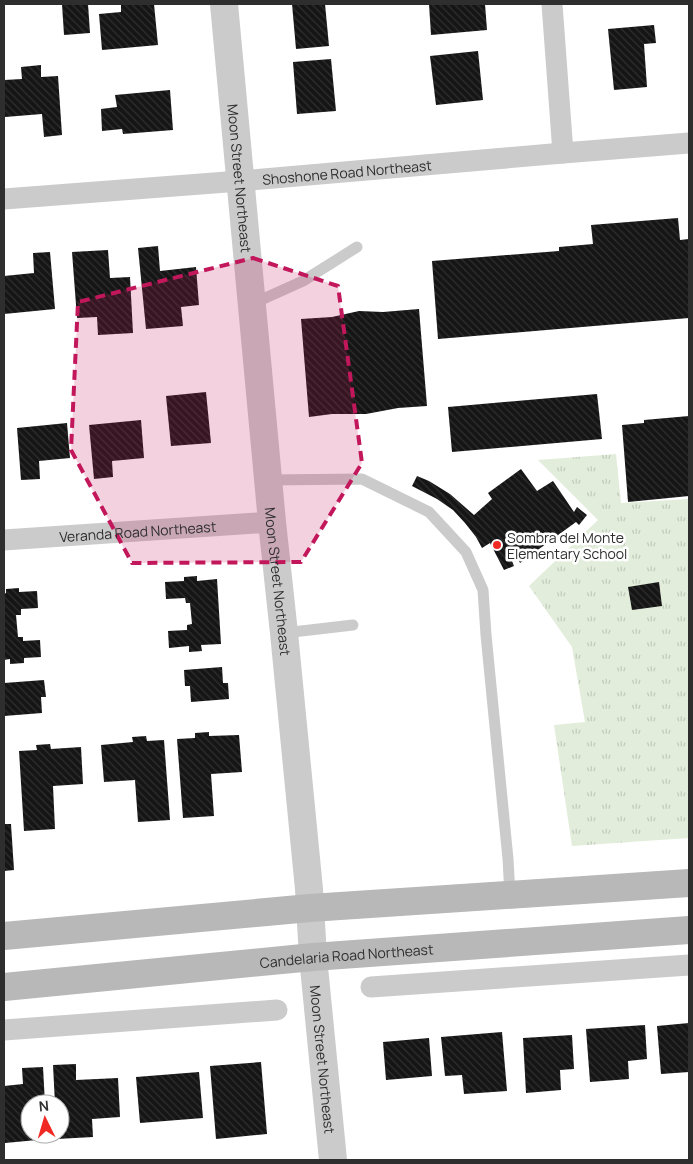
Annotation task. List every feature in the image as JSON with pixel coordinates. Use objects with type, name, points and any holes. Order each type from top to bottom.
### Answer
[{"type":"main road","points":[[4,936],[310,908],[689,883]]},
{"type":"main road","name":"Candelaria Road Northeast","points":[[4,987],[314,957],[689,930]]},
{"type":"street","name":"Moon Street Northeast","points":[[224,4],[333,1160]]},
{"type":"street","points":[[552,4],[563,153]]},
{"type":"street","name":"Shoshone Road Northeast","points":[[4,199],[689,143]]},
{"type":"street","name":"Veranda Road Northeast","points":[[4,540],[272,522]]},
{"type":"street","points":[[371,987],[689,965]]},
{"type":"street","points":[[4,1030],[277,1010]]},
{"type":"lane","points":[[252,304],[303,281],[357,247]]},
{"type":"lane","points":[[268,480],[362,479],[429,512],[466,552],[483,590],[510,896]]},
{"type":"lane","points":[[284,633],[353,625]]},
{"type":"highlighted area","points":[[253,258],[338,286],[362,463],[301,562],[132,563],[71,450],[78,302]]},
{"type":"green space","points":[[616,454],[621,503],[689,499],[689,838],[572,846],[554,725],[585,722],[572,647],[529,586],[598,520],[538,460]]},
{"type":"building","points":[[62,4],[88,4],[90,33],[64,35]]},
{"type":"building","points":[[121,4],[154,4],[158,45],[102,50],[99,14],[121,12]]},
{"type":"building","points":[[292,4],[325,4],[329,46],[296,49]]},
{"type":"building","points":[[429,4],[485,4],[487,30],[431,35]]},
{"type":"building","points":[[654,25],[656,43],[644,44],[647,87],[614,90],[608,29]]},
{"type":"building","points":[[478,51],[483,100],[436,105],[430,56]]},
{"type":"building","points":[[331,59],[336,111],[297,114],[293,62]]},
{"type":"building","points":[[41,65],[41,77],[58,76],[62,135],[44,137],[42,114],[5,117],[4,80],[22,79],[21,67]]},
{"type":"building","points":[[170,90],[173,130],[123,134],[122,129],[102,131],[101,109],[117,107],[115,95]]},
{"type":"building","points":[[678,218],[680,240],[689,239],[689,318],[438,339],[432,261],[559,251],[559,247],[593,244],[591,225]]},
{"type":"building","points":[[158,246],[160,271],[196,267],[199,305],[181,307],[183,326],[146,329],[138,248]]},
{"type":"building","points":[[108,250],[110,278],[130,277],[133,333],[98,335],[97,317],[77,318],[72,252]]},
{"type":"building","points":[[50,252],[55,309],[4,314],[4,276],[34,273],[33,253]]},
{"type":"building","points":[[419,309],[427,406],[398,408],[366,414],[332,414],[309,417],[301,319],[332,317],[359,311],[383,312]]},
{"type":"building","points":[[206,392],[211,443],[171,446],[166,396]]},
{"type":"building","points":[[597,394],[602,439],[452,452],[448,407]]},
{"type":"building","points":[[689,416],[689,496],[628,502],[622,425],[644,423],[644,420]]},
{"type":"building","points":[[141,420],[144,458],[112,461],[113,477],[94,479],[89,425]]},
{"type":"building","points":[[67,423],[70,458],[39,461],[40,479],[21,480],[17,428]]},
{"type":"building","points":[[521,469],[537,491],[553,481],[574,512],[577,507],[587,515],[579,525],[576,522],[520,563],[518,558],[512,561],[514,566],[504,570],[490,543],[482,548],[476,537],[453,510],[412,486],[417,476],[429,481],[450,494],[474,515],[492,499],[488,493]]},
{"type":"building","points":[[197,576],[197,581],[217,579],[221,644],[201,645],[202,651],[189,652],[189,646],[169,648],[168,631],[187,630],[187,625],[192,624],[190,603],[186,603],[185,598],[166,599],[165,582],[184,581],[184,577]]},
{"type":"building","points":[[659,582],[662,606],[632,610],[628,587]]},
{"type":"building","points":[[19,588],[19,592],[37,591],[38,608],[21,609],[21,615],[16,615],[18,637],[23,637],[23,641],[40,640],[41,657],[24,658],[24,663],[10,664],[10,659],[4,660],[4,594],[6,589]]},
{"type":"building","points":[[222,667],[223,683],[228,683],[229,699],[191,702],[190,686],[185,686],[184,670]]},
{"type":"building","points":[[44,680],[46,697],[41,697],[42,713],[4,716],[4,683]]},
{"type":"building","points":[[209,732],[209,736],[239,735],[242,772],[211,774],[214,816],[183,818],[177,739],[195,738],[195,733]]},
{"type":"building","points":[[146,736],[147,741],[164,740],[170,820],[138,822],[135,780],[104,782],[101,745],[133,742],[132,737]]},
{"type":"building","points":[[50,744],[51,749],[81,747],[83,784],[53,786],[55,829],[24,831],[19,751],[37,750],[36,745]]},
{"type":"building","points":[[4,824],[11,824],[14,870],[4,871]]},
{"type":"building","points":[[689,1023],[689,1072],[661,1074],[657,1026]]},
{"type":"building","points":[[645,1025],[647,1059],[628,1061],[629,1079],[590,1082],[586,1029]]},
{"type":"building","points":[[502,1032],[507,1091],[464,1094],[462,1075],[445,1076],[441,1037]]},
{"type":"building","points":[[572,1035],[574,1069],[560,1070],[561,1090],[526,1093],[523,1038]]},
{"type":"building","points":[[429,1038],[432,1076],[386,1080],[383,1042]]},
{"type":"building","points":[[261,1062],[267,1134],[216,1139],[210,1066]]},
{"type":"building","points":[[76,1064],[76,1080],[118,1078],[120,1117],[92,1119],[93,1137],[70,1138],[70,1094],[54,1094],[53,1065]]},
{"type":"building","points":[[43,1067],[44,1094],[20,1094],[20,1142],[5,1143],[4,1086],[23,1084],[22,1068]]},
{"type":"building","points":[[199,1072],[203,1118],[140,1123],[136,1077]]},
{"type":"place","name":"Sombra del Monte Elementary School","points":[[497,545]]}]
